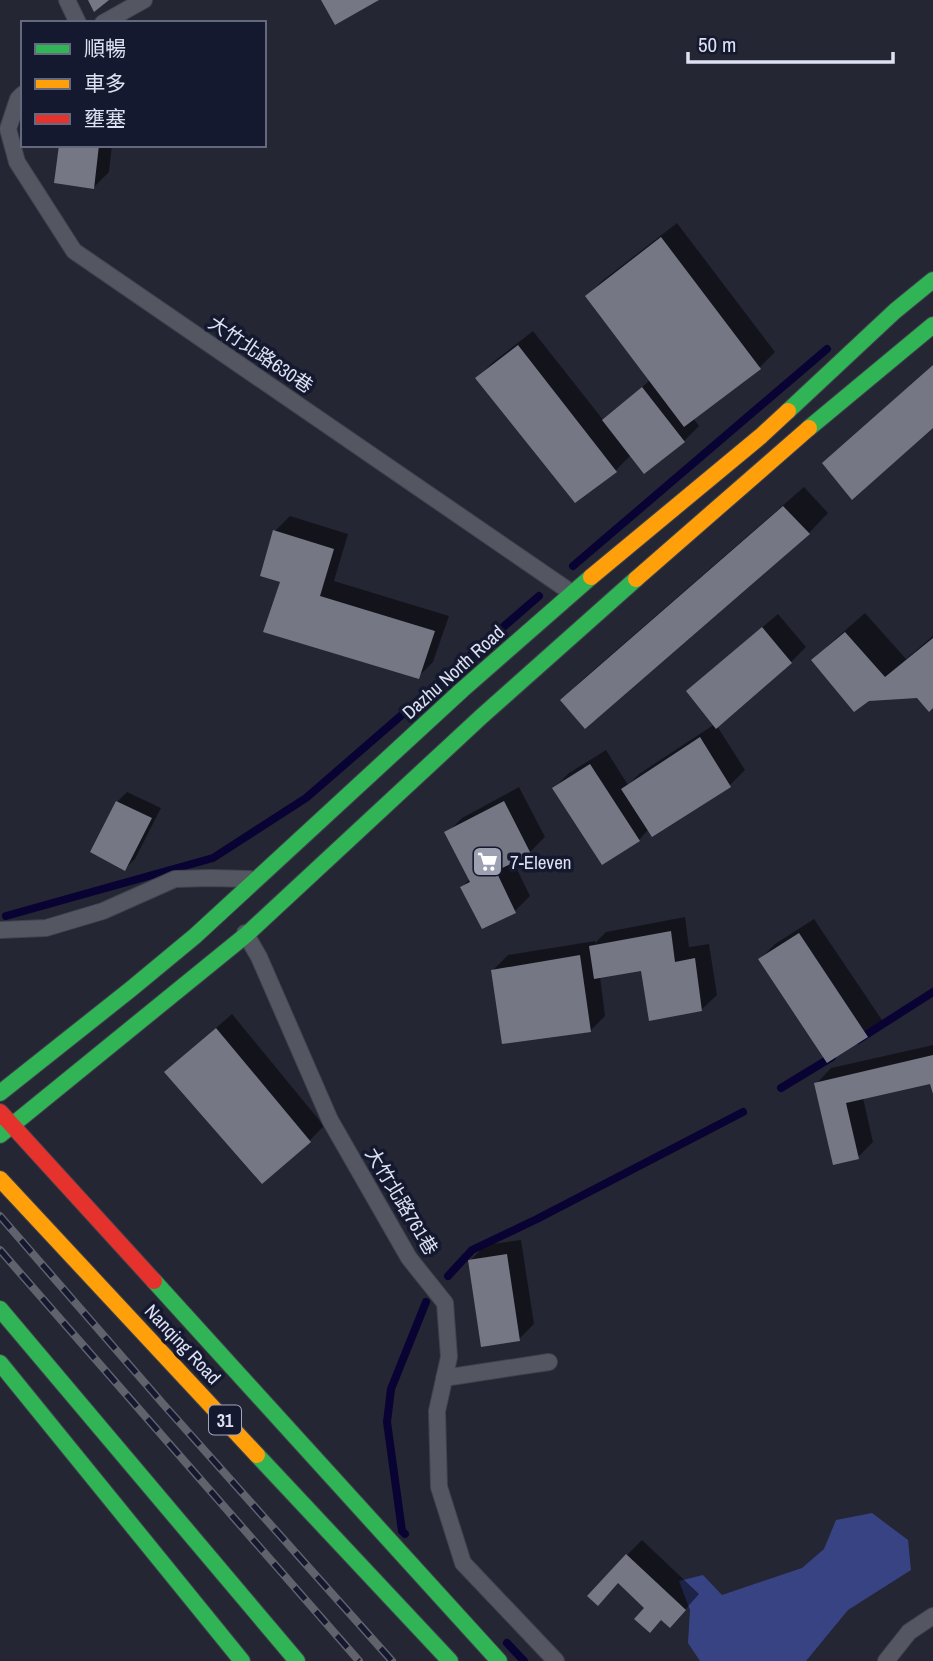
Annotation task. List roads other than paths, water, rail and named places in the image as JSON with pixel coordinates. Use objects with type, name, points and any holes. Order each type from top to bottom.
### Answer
[{"type":"street","name":"Dazhu North Road","points":[[0,1093],[224,911],[572,593],[761,436],[895,311],[933,280]]},
{"type":"street","points":[[6,1130],[246,935],[482,716],[778,453],[933,326]]},
{"type":"street","points":[[0,1112],[6,1130],[499,1661]]},
{"type":"street","name":"Nanqing Road","points":[[0,1179],[450,1661]]},
{"type":"street","points":[[0,1309],[297,1661]]},
{"type":"street","points":[[0,1363],[242,1661]]},
{"type":"lane","points":[[68,0],[77,21]]},
{"type":"lane","points":[[107,21],[144,0]]},
{"type":"lane","name":"大竹北路630巷","points":[[21,96],[8,129],[16,162],[74,251],[572,593]]},
{"type":"lane","points":[[0,930],[46,928],[92,915],[175,879],[256,879]]},
{"type":"lane","name":"大竹北路761巷","points":[[224,911],[246,935],[259,957],[330,1120],[409,1258],[445,1304],[449,1357],[437,1411],[439,1487],[463,1563],[555,1661]]},
{"type":"lane","points":[[444,1378],[549,1362]]},
{"type":"lane","points":[[886,1661],[909,1632],[933,1616]]},
{"type":"waterway","points":[[573,566],[827,349]]},
{"type":"waterway","points":[[6,916],[213,858],[306,798],[539,596]]},
{"type":"waterway","points":[[858,1040],[933,992]]},
{"type":"waterway","points":[[781,1088],[832,1057]]},
{"type":"waterway","points":[[448,1276],[472,1250],[743,1112]]},
{"type":"waterway","points":[[405,1534],[402,1531],[387,1422],[391,1389],[426,1302]]},
{"type":"waterway","points":[[507,1643],[524,1661]]},
{"type":"railway","points":[[0,1216],[392,1661]]},
{"type":"railway","points":[[0,1250],[359,1661]]},
{"type":"place","name":"7-Eleven","points":[[487,862]]}]
